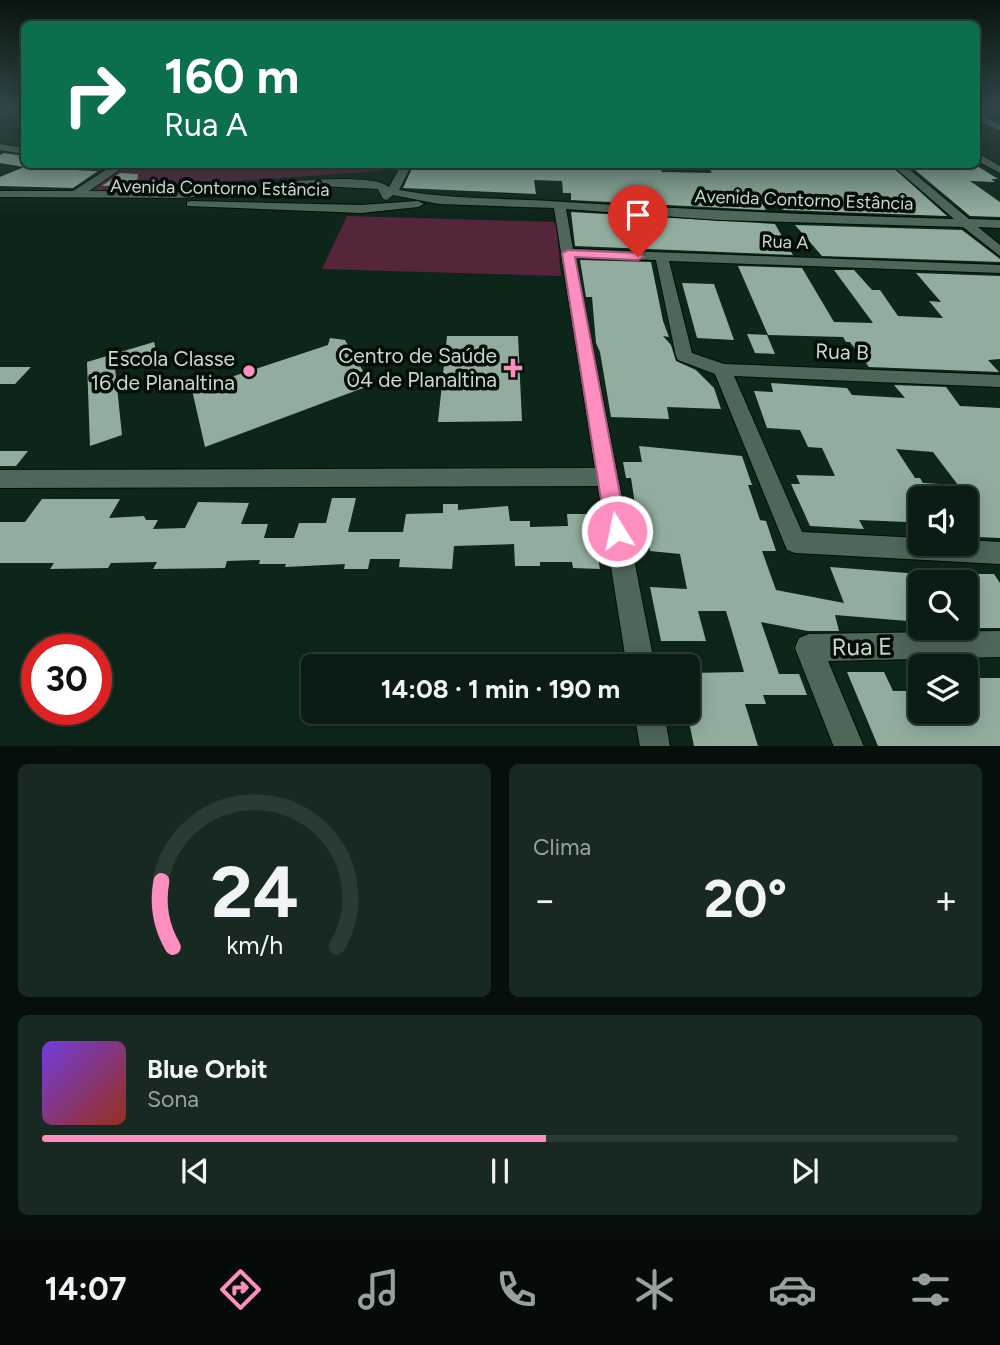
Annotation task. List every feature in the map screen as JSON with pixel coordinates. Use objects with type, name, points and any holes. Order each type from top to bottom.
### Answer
[{"type":"street","points":[[0,147],[21,150]]},
{"type":"street","points":[[980,158],[1000,170]]},
{"type":"street","points":[[75,195],[114,168]]},
{"type":"street","points":[[367,184],[381,180],[394,172],[396,168]]},
{"type":"street","points":[[380,207],[387,198],[387,191],[393,190],[405,168]]},
{"type":"street","points":[[901,168],[1000,252]]},
{"type":"street","points":[[292,206],[282,198],[293,187],[304,184]]},
{"type":"street","name":"Avenida Contorno Estância","points":[[0,194],[182,195],[304,184],[367,184],[381,186],[387,191],[439,201]]},
{"type":"street","name":"Avenida Contorno Estância","points":[[0,201],[361,209],[439,201],[559,205],[719,216],[1000,224]]},
{"type":"street","points":[[559,205],[638,654]]},
{"type":"street","name":"Rua A","points":[[568,253],[1000,269]]},
{"type":"street","name":"Rua B","points":[[662,257],[684,356],[722,370],[1000,381]]},
{"type":"street","points":[[722,370],[796,542],[1000,553]]},
{"type":"street","points":[[0,479],[607,477]]},
{"type":"street","name":"Rua E","points":[[849,746],[809,648],[1000,644]]},
{"type":"street","points":[[651,724],[654,746]]},
{"type":"shaded area","points":[[123,168],[382,168],[381,171],[87,191]]},
{"type":"shaded area","points":[[347,216],[556,222],[561,276],[322,269]]},
{"type":"building","points":[[4,153],[21,156],[21,166],[0,163],[0,155]]},
{"type":"building","points":[[21,168],[78,168],[74,170],[98,171],[73,188],[0,186],[0,177]]},
{"type":"building","points":[[412,168],[660,168],[662,172],[712,173],[709,168],[893,168],[947,216],[783,210],[771,197],[762,203],[766,210],[571,200],[571,193],[563,193],[562,181],[534,180],[536,194],[403,188]]},
{"type":"building","points":[[913,168],[980,168],[998,179],[991,179],[995,182],[970,181],[1000,202],[1000,217],[970,216]]},
{"type":"building","points":[[120,173],[138,174],[137,185],[102,186]]},
{"type":"building","points":[[571,212],[775,224],[793,255],[575,246]]},
{"type":"building","points":[[795,225],[962,230],[1000,259],[1000,262],[822,256]]},
{"type":"building","points":[[580,260],[651,262],[663,321],[669,337],[663,336],[671,345],[676,361],[696,370],[714,388],[721,409],[667,407],[669,419],[611,417],[600,352],[596,343],[592,297],[586,297]]},
{"type":"building","points":[[738,266],[802,268],[834,322],[873,323],[834,270],[854,270],[872,290],[880,290],[898,316],[943,318],[929,301],[941,302],[916,273],[1000,276],[1000,359],[988,360],[999,372],[869,367],[843,337],[768,335]]},
{"type":"building","points":[[682,283],[714,284],[734,340],[697,338]]},
{"type":"building","points":[[747,334],[767,335],[775,354],[755,353]]},
{"type":"building","points":[[447,336],[518,336],[522,421],[438,422]]},
{"type":"building","points":[[330,338],[345,340],[363,371],[356,374],[363,388],[205,447],[192,390],[328,345]]},
{"type":"building","points":[[154,342],[157,355],[115,368],[122,435],[90,446],[87,362]]},
{"type":"building","points":[[0,367],[31,367],[15,384],[0,384]]},
{"type":"building","points":[[771,383],[847,388],[852,395],[905,398],[894,385],[946,387],[960,406],[1000,408],[1000,538],[978,535],[978,486],[908,486],[908,526],[906,522],[859,520],[864,529],[810,526],[791,484],[800,484],[796,475],[835,476],[822,448],[808,447],[800,430],[767,428],[754,391],[773,392]],"holes":[[[896,449],[933,452],[958,485],[923,483],[920,478],[915,478]]]},
{"type":"building","points":[[639,446],[742,456],[760,520],[766,521],[776,551],[762,551],[776,590],[844,603],[830,567],[908,573],[908,621],[835,615],[839,631],[808,631],[761,622],[779,674],[799,674],[807,695],[763,695],[766,704],[745,704],[758,746],[694,746],[689,724],[700,724],[700,673],[744,672],[726,611],[698,611],[706,641],[661,641],[650,587],[687,589],[680,554],[650,551],[645,512],[636,511],[631,478],[626,478],[623,462],[642,462]]},
{"type":"building","points":[[0,451],[28,451],[16,466],[0,466]]},
{"type":"building","points":[[332,498],[356,498],[348,532],[403,532],[406,514],[443,513],[443,504],[458,504],[458,510],[508,506],[510,521],[530,521],[530,527],[568,526],[567,514],[590,514],[600,569],[573,568],[572,562],[540,562],[540,566],[515,566],[514,544],[454,546],[452,569],[399,567],[400,559],[370,559],[368,569],[344,569],[345,564],[285,567],[286,564],[259,564],[260,560],[227,561],[225,568],[153,569],[157,562],[111,563],[108,568],[50,569],[54,563],[0,563],[0,522],[25,522],[42,499],[120,499],[109,518],[144,516],[146,520],[158,520],[153,529],[185,528],[198,502],[249,503],[241,524],[268,524],[264,538],[294,538],[299,523],[326,523]]},
{"type":"building","points":[[978,574],[994,574],[1000,583],[1000,628],[978,628]]},
{"type":"building","points":[[847,672],[884,672],[893,691],[908,691],[908,724],[978,724],[978,678],[1000,678],[1000,746],[878,746]]},
{"type":"place","name":"Centro de Saúde 04 de Planaltina","points":[[513,368]]},
{"type":"place","name":"Escola Classe 16 de Planaltina","points":[[249,371]]},
{"type":"route","points":[[617,531],[568,253],[638,257]]}]
